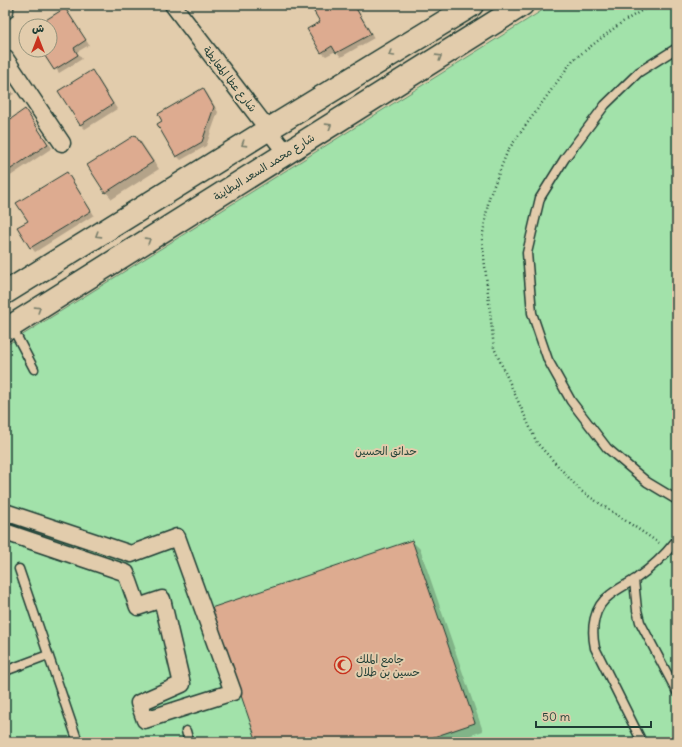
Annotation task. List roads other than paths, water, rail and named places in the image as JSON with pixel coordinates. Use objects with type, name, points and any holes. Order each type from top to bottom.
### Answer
[{"type":"street","points":[[5,5],[5,11]]},
{"type":"street","name":"شارع عطا المعايطة","points":[[173,5],[286,153]]},
{"type":"street","points":[[5,292],[472,5]]},
{"type":"street","name":"شارع محمد السعد البطاينة","points":[[8,328],[522,5]]},
{"type":"street","points":[[5,58],[62,143]]},
{"type":"street","points":[[5,512],[131,554],[177,537],[233,692],[145,720],[139,703],[182,684],[162,599],[138,607],[126,572],[5,532]]},
{"type":"lane","points":[[677,48],[639,72],[605,105],[565,158],[540,198],[527,253],[532,313],[548,360],[571,402],[606,448],[647,482],[677,500]]},
{"type":"lane","points":[[8,328],[34,369]]},
{"type":"lane","points":[[642,742],[595,648],[593,626],[596,614],[601,604],[608,596],[634,580],[657,562],[675,542]]},
{"type":"lane","points":[[19,570],[78,742]]},
{"type":"lane","points":[[634,580],[636,604],[640,622],[677,692]]},
{"type":"lane","points":[[5,670],[48,655]]},
{"type":"lane","points":[[186,731],[189,742]]},
{"type":"place","name":"جامع الملك حسين بن طلال","points":[[343,665]]},
{"type":"park label","name":"حدائق الحسين","points":[[386,451]]}]
